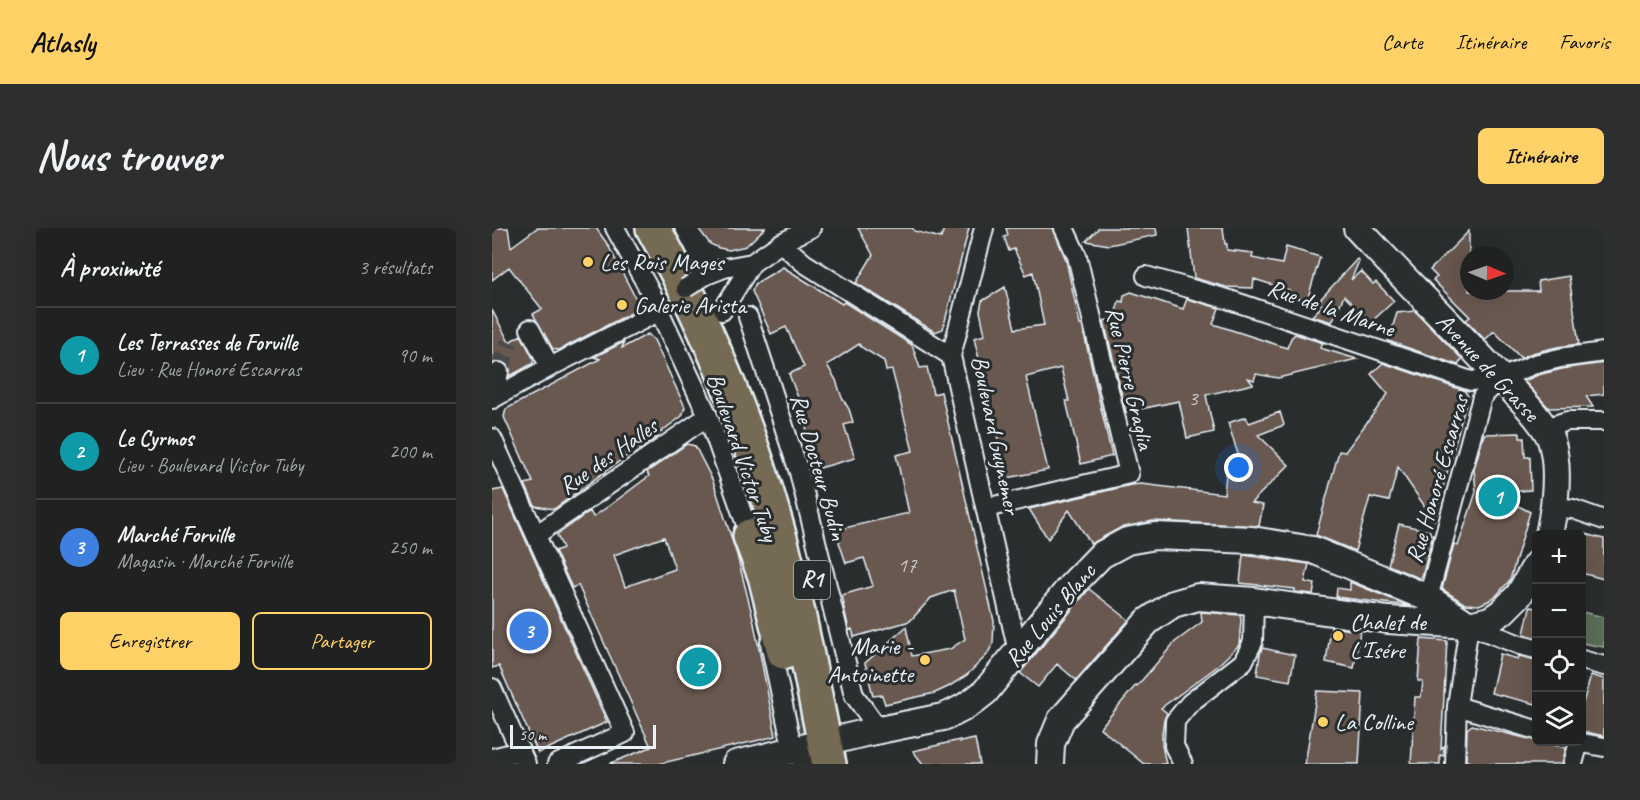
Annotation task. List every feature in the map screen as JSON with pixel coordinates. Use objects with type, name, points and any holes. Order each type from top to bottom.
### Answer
[{"type":"highway","name":"R1","points":[[653,228],[720,292]]},
{"type":"highway","name":"R1","points":[[678,228],[720,292],[722,367],[770,501],[800,624],[825,754]]},
{"type":"highway","points":[[750,536],[765,576],[782,640],[797,716]]},
{"type":"street","name":"Boulevard Victor Tuby","points":[[615,228],[660,311],[708,416],[750,536],[757,584],[787,726],[825,754]]},
{"type":"street","points":[[720,292],[752,263],[781,243],[811,228]]},
{"type":"street","name":"Boulevard Guynemer","points":[[984,228],[951,356],[1018,652]]},
{"type":"street","name":"Rue Pierre Graglia","points":[[986,508],[1129,474],[1077,256],[1064,228]]},
{"type":"street","name":"Avenue de Grasse","points":[[1356,228],[1517,394],[1545,429],[1550,437],[1554,460],[1555,507],[1550,530]]},
{"type":"street","points":[[781,243],[804,262],[951,356]]},
{"type":"street","name":"Rue de la Marne","points":[[1146,276],[1230,300],[1470,381],[1501,378]]},
{"type":"street","name":"Rue Docteur Budin","points":[[720,292],[799,472],[854,695],[879,730]]},
{"type":"street","points":[[492,399],[660,311]]},
{"type":"street","points":[[530,328],[550,367]]},
{"type":"street","points":[[1501,378],[1535,364],[1604,352]]},
{"type":"street","points":[[492,399],[499,372]]},
{"type":"street","name":"Rue Honoré Escarras","points":[[1428,598],[1482,398],[1501,378]]},
{"type":"street","name":"Rue des Halles","points":[[536,536],[708,416]]},
{"type":"street","points":[[1545,429],[1568,421],[1604,421]]},
{"type":"street","points":[[492,438],[625,733],[557,764]]},
{"type":"street","points":[[1555,507],[1573,509],[1604,520]]},
{"type":"street","name":"Rue Louis Blanc","points":[[736,764],[825,754],[879,730],[943,717],[971,704],[985,692],[1071,585],[1101,555],[1126,541],[1155,536],[1252,540],[1313,550],[1428,598],[1469,625]]},
{"type":"street","points":[[1050,764],[1051,744],[1061,720],[1148,621],[1173,604],[1198,597],[1254,601],[1388,620],[1469,625],[1490,620],[1502,612],[1519,595],[1532,572]]},
{"type":"street","points":[[1183,764],[1174,746],[1175,721],[1190,703],[1243,662],[1253,642],[1254,601]]},
{"type":"street","points":[[1469,625],[1532,648]]},
{"type":"street","points":[[1455,764],[1456,706],[1469,625]]},
{"type":"street","points":[[1586,661],[1604,666]]},
{"type":"street","points":[[492,688],[523,758],[492,758]]},
{"type":"street","points":[[1456,706],[1532,729]]},
{"type":"street","points":[[1586,744],[1604,747]]},
{"type":"street","points":[[1573,764],[1577,746]]},
{"type":"green space","points":[[1586,613],[1604,617],[1604,647],[1586,644]]},
{"type":"building","points":[[492,228],[508,228],[511,247],[537,228],[596,228],[608,245],[637,301],[633,312],[559,350],[553,349],[533,314],[542,309],[509,267],[492,280]]},
{"type":"building","points":[[698,228],[765,228],[746,246],[729,250],[710,244]]},
{"type":"building","points":[[858,228],[913,228],[914,231],[941,238],[944,228],[969,228],[943,329],[935,332],[856,283],[873,255]]},
{"type":"building","points":[[1006,228],[1053,228],[1066,260],[1112,456],[1081,464],[1066,401],[1069,401],[1061,368],[1026,377],[1048,470],[1007,478],[974,338],[985,335],[980,311],[982,301],[1005,287],[1015,329],[1044,325],[1033,272],[1026,275],[1014,249],[1009,251],[1004,237],[1008,235]]},
{"type":"building","points":[[1099,228],[1156,228],[1157,235],[1109,245],[1086,241]]},
{"type":"building","points":[[1188,228],[1223,228],[1227,250],[1253,253],[1252,258],[1282,264],[1286,247],[1320,257],[1307,301],[1292,297],[1289,290],[1254,279],[1253,288],[1226,287],[1194,278]]},
{"type":"building","points":[[1469,231],[1469,246],[1460,246],[1460,300],[1514,300],[1514,291],[1539,291],[1538,281],[1569,276],[1579,344],[1532,353],[1521,358],[1494,331],[1485,340],[1466,320],[1470,317],[1433,280],[1437,277],[1430,270]]},
{"type":"building","points":[[1357,259],[1359,261],[1351,280],[1361,271],[1373,284],[1376,282],[1394,301],[1371,322],[1344,296],[1332,322],[1312,316],[1323,305],[1317,303]]},
{"type":"building","points":[[783,267],[912,345],[920,368],[927,367],[933,394],[941,392],[994,621],[993,643],[987,655],[967,675],[935,693],[885,704],[882,695],[873,696],[865,663],[906,627],[912,656],[950,649],[965,639],[954,590],[931,598],[910,621],[854,637],[852,629],[849,630],[843,604],[842,595],[873,586],[864,558],[846,563],[839,542],[840,529],[909,513],[896,455],[913,451],[892,370],[886,371],[884,361],[859,344],[827,365],[836,380],[853,422],[844,425],[855,458],[816,469],[806,437],[807,415],[789,374],[804,367],[786,327],[771,334],[752,291],[756,283]]},
{"type":"building","points":[[1131,292],[1183,309],[1187,299],[1219,308],[1213,324],[1287,348],[1295,334],[1323,343],[1320,348],[1357,359],[1278,378],[1256,374],[1254,380],[1248,378],[1253,384],[1206,395],[1214,432],[1187,438],[1179,401],[1126,412],[1104,321],[1114,318],[1119,301],[1123,302],[1124,295]]},
{"type":"building","points":[[492,310],[509,342],[521,335],[534,360],[532,364],[510,376],[510,369],[506,363],[501,361],[492,363]]},
{"type":"building","points":[[1415,311],[1462,359],[1458,365],[1388,341],[1397,313]]},
{"type":"building","points":[[648,334],[654,340],[685,407],[682,416],[654,437],[657,437],[640,449],[639,447],[554,509],[535,506],[525,484],[533,482],[504,417],[506,409],[600,359],[594,357],[624,342],[622,348]]},
{"type":"building","points":[[1383,363],[1465,391],[1468,396],[1434,520],[1398,467],[1389,501],[1370,497],[1355,551],[1316,535],[1339,451],[1345,452],[1388,394],[1371,374]]},
{"type":"building","points":[[1604,363],[1604,394],[1586,396],[1593,407],[1549,408],[1524,381],[1562,369]]},
{"type":"building","points":[[1280,412],[1284,425],[1258,435],[1289,465],[1251,503],[1263,505],[1259,526],[1153,521],[1120,528],[1091,544],[1069,510],[1048,539],[1029,509],[1141,484],[1224,494],[1226,474],[1245,476],[1228,423],[1246,417],[1249,423]]},
{"type":"building","points":[[1520,433],[1520,438],[1524,438],[1525,457],[1530,457],[1531,490],[1493,493],[1530,512],[1510,580],[1496,596],[1488,601],[1479,605],[1465,604],[1442,589],[1454,544],[1458,546],[1476,492],[1474,469],[1484,434]]},
{"type":"building","points":[[687,444],[695,446],[713,481],[737,555],[753,618],[776,736],[658,764],[611,764],[651,747],[578,585],[572,588],[555,551],[563,548],[557,535],[590,511],[593,517],[613,503],[649,476],[647,472]],"holes":[[[664,537],[675,569],[625,587],[614,555]]]},
{"type":"building","points":[[503,489],[607,722],[538,753],[499,666],[492,668],[492,491]]},
{"type":"building","points":[[1399,524],[1430,531],[1433,535],[1422,577],[1419,578],[1388,565]]},
{"type":"building","points":[[1586,534],[1604,539],[1604,579],[1586,574]]},
{"type":"building","points":[[1243,555],[1309,564],[1305,582],[1315,584],[1313,594],[1295,592],[1295,589],[1240,583]]},
{"type":"building","points":[[1350,582],[1409,606],[1336,597],[1337,588],[1350,590]]},
{"type":"building","points":[[1089,589],[1129,620],[1076,680],[1057,664],[1038,687],[1020,673]]},
{"type":"building","points":[[1530,607],[1532,607],[1532,637],[1524,634]]},
{"type":"building","points":[[1201,612],[1240,615],[1239,645],[1215,668],[1161,708],[1167,713],[1162,733],[1166,764],[1144,764],[1100,728],[1175,642],[1202,622]]},
{"type":"building","name":"Chalet de L'Isére","points":[[1331,627],[1360,631],[1354,668],[1326,662]]},
{"type":"building","points":[[1421,639],[1447,641],[1441,749],[1444,746],[1444,756],[1440,755],[1440,764],[1411,764],[1415,697],[1421,697],[1423,682],[1418,681]]},
{"type":"building","points":[[1262,648],[1295,655],[1290,681],[1257,675]]},
{"type":"building","points":[[1500,654],[1518,659],[1519,656],[1532,659],[1532,703],[1491,693]]},
{"type":"building","points":[[1591,675],[1604,679],[1604,736],[1586,732],[1586,692]]},
{"type":"building","name":"La Colline","points":[[1317,691],[1363,693],[1359,764],[1305,764]]},
{"type":"building","points":[[1472,725],[1532,740],[1532,746],[1566,748],[1562,764],[1480,764],[1466,761],[1467,729]]},
{"type":"building","points":[[975,739],[980,764],[923,764],[913,751],[960,740],[960,742]]},
{"type":"tunnel","points":[[499,372],[509,342]]},
{"type":"tunnel","points":[[797,716],[807,764]]},
{"type":"place","name":"Les Rois Mages","points":[[588,262]]},
{"type":"place","name":"Galerie Arista","points":[[622,305]]},
{"type":"place","name":"Les Terrasses de Forville","points":[[1498,497]]},
{"type":"place","name":"Marché Forville","points":[[529,631]]},
{"type":"place","name":"Chalet de L'Isére","points":[[1338,636]]},
{"type":"place","name":"Marie - Antoinette","points":[[925,660]]},
{"type":"place","name":"Le Cyrmos","points":[[699,667]]},
{"type":"place","name":"La Colline","points":[[1323,722]]}]
